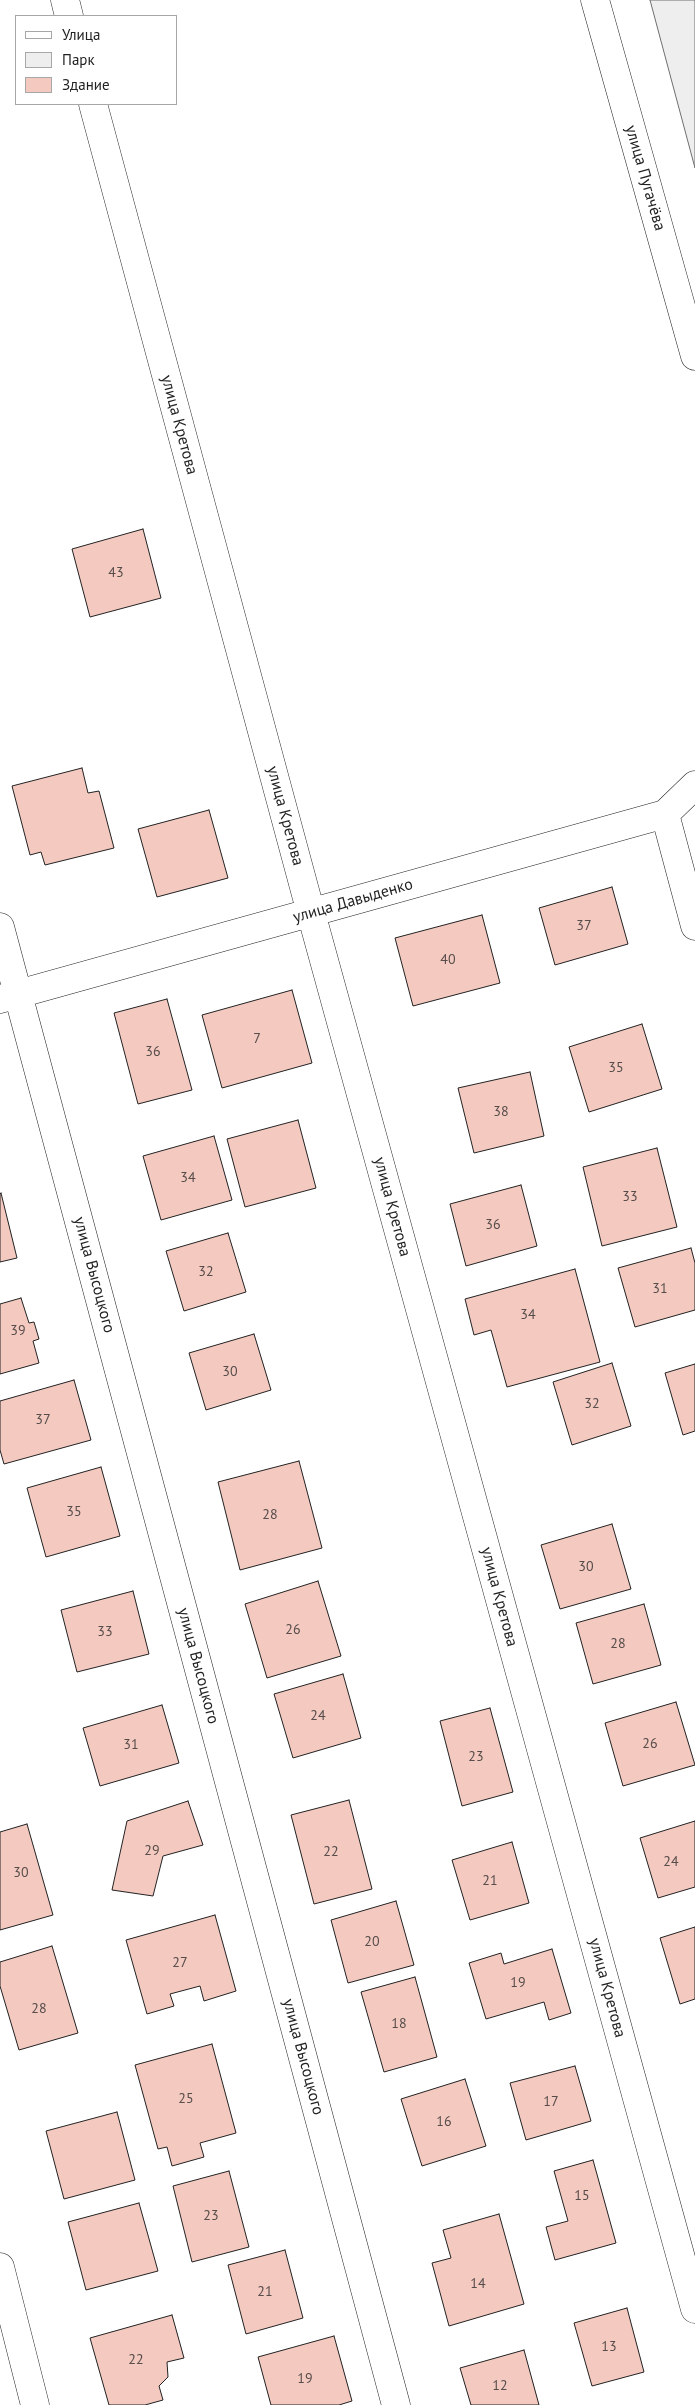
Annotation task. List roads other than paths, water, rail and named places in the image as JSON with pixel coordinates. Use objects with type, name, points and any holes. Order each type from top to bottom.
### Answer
[{"type":"street","points":[[65,0],[69,15]]},
{"type":"street","name":"улица Пугачёва","points":[[595,0],[695,356]]},
{"type":"street","name":"улица Кретова","points":[[93,105],[311,913],[695,2309]]},
{"type":"street","name":"улица Давыденко","points":[[9,997],[665,814],[695,785]]},
{"type":"street","points":[[665,814],[695,926]]},
{"type":"street","name":"улица Высоцкого","points":[[0,927],[9,997],[396,2405]]},
{"type":"street","points":[[0,2267],[35,2405]]}]
